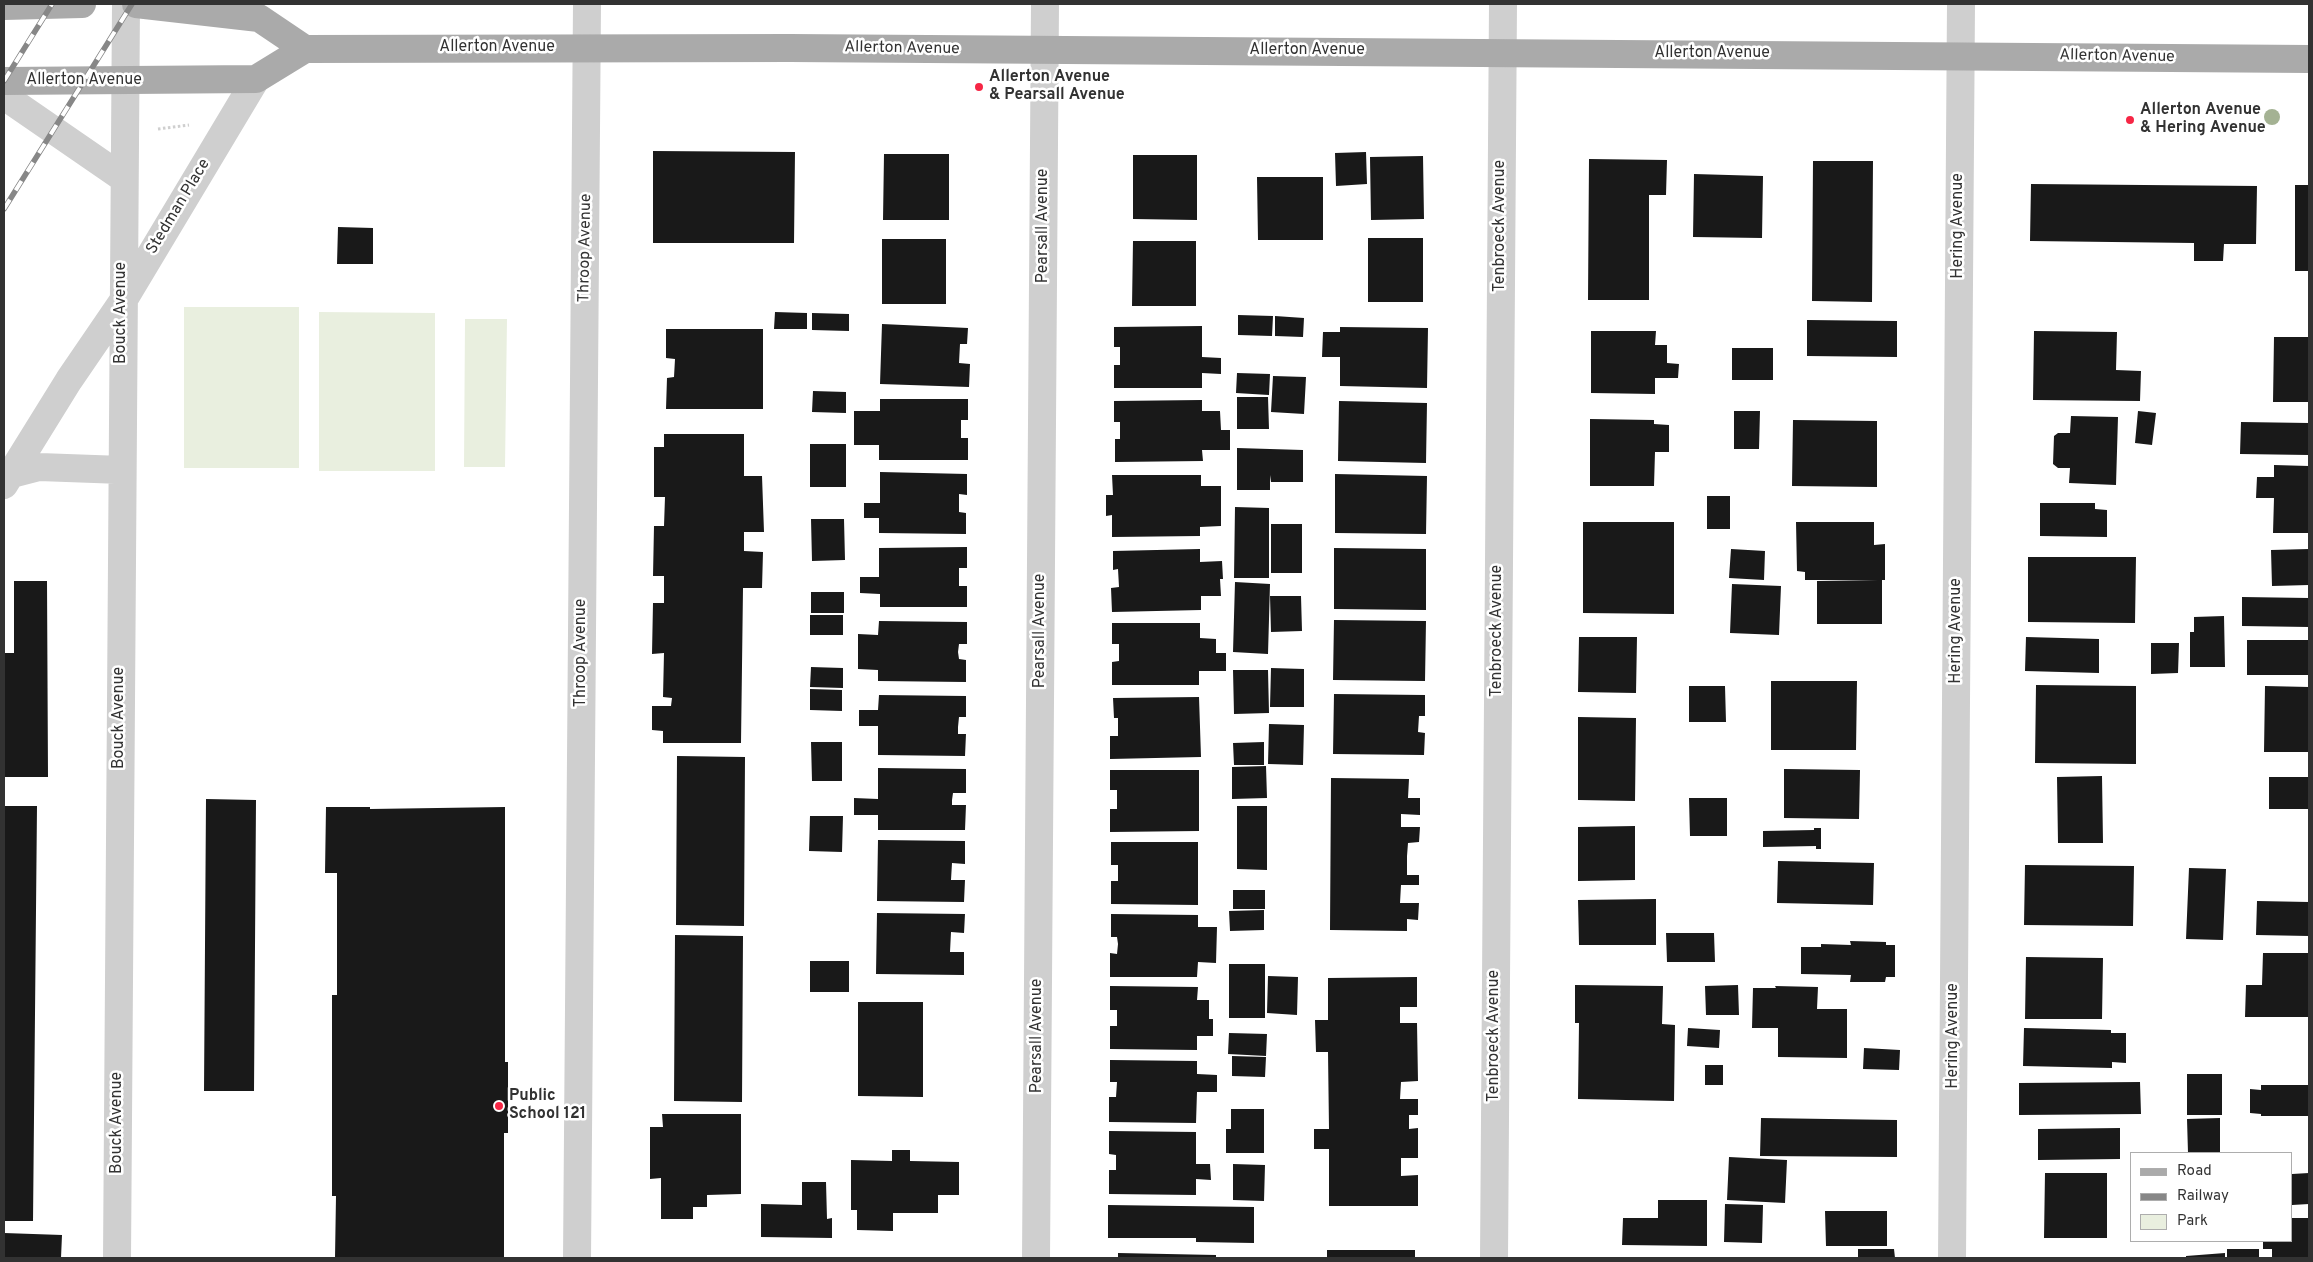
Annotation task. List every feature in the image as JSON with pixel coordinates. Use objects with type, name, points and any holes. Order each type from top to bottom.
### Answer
[{"type":"main road","points":[[4,6],[82,4]]},
{"type":"main road","points":[[136,4],[259,18],[305,49],[256,80]]},
{"type":"main road","name":"Allerton Avenue","points":[[305,49],[1045,50],[2309,59]]},
{"type":"main road","name":"Allerton Avenue","points":[[4,81],[256,80]]},
{"type":"street","name":"Bouck Avenue","points":[[117,1258],[122,301],[126,4]]},
{"type":"street","points":[[587,4],[587,48]]},
{"type":"street","name":"Pearsall Avenue","points":[[1036,1258],[1045,4]]},
{"type":"street","name":"Tenbroeck Avenue","points":[[1494,1258],[1503,4]]},
{"type":"street","name":"Hering Avenue","points":[[1952,1258],[1961,4]]},
{"type":"street","name":"Throop Avenue","points":[[577,1258],[587,48]]},
{"type":"street","name":"Stedman Place","points":[[8,480],[69,380],[122,301],[256,80]]},
{"type":"street","points":[[4,96],[123,178]]},
{"type":"street","points":[[8,480],[39,467],[122,470]]},
{"type":"path","points":[[156,129],[192,124]]},
{"type":"green space","points":[[184,307],[299,307],[299,468],[184,468]]},
{"type":"green space","points":[[319,312],[435,313],[435,471],[319,471]]},
{"type":"green space","points":[[465,319],[507,319],[505,467],[464,467]]},
{"type":"building","points":[[653,151],[795,152],[794,243],[653,243]]},
{"type":"building","points":[[1366,152],[1367,184],[1336,186],[1335,153]]},
{"type":"building","points":[[884,154],[949,154],[949,220],[883,220]]},
{"type":"building","points":[[1133,155],[1197,155],[1197,220],[1133,219]]},
{"type":"building","points":[[1423,156],[1424,219],[1371,220],[1370,157]]},
{"type":"building","points":[[1589,159],[1667,160],[1666,195],[1649,195],[1649,300],[1588,300]]},
{"type":"building","points":[[1813,161],[1873,161],[1872,302],[1812,301]]},
{"type":"building","points":[[1694,174],[1763,176],[1762,238],[1693,237]]},
{"type":"building","points":[[1257,177],[1323,177],[1323,240],[1258,240]]},
{"type":"building","points":[[2031,184],[2257,186],[2256,244],[2224,244],[2223,261],[2194,261],[2194,243],[2030,241]]},
{"type":"building","points":[[2295,185],[2309,185],[2309,271],[2295,271]]},
{"type":"building","points":[[338,227],[373,228],[373,264],[337,264]]},
{"type":"building","points":[[1368,238],[1423,238],[1423,302],[1368,302]]},
{"type":"building","points":[[882,239],[946,239],[946,304],[882,304]]},
{"type":"building","points":[[1133,241],[1196,241],[1196,306],[1132,306]]},
{"type":"building","points":[[775,312],[807,313],[807,329],[774,329]]},
{"type":"building","points":[[812,313],[849,314],[849,331],[812,330]]},
{"type":"building","points":[[1238,315],[1273,316],[1272,336],[1238,335]]},
{"type":"building","points":[[1275,316],[1304,318],[1303,337],[1275,336]]},
{"type":"building","points":[[1807,320],[1897,321],[1897,357],[1807,356]]},
{"type":"building","points":[[882,324],[968,328],[967,344],[960,344],[959,363],[970,364],[969,387],[880,384]]},
{"type":"building","points":[[1202,326],[1202,357],[1221,358],[1221,374],[1202,373],[1202,388],[1114,388],[1114,365],[1120,365],[1120,347],[1114,347],[1114,327]]},
{"type":"building","points":[[1340,327],[1428,328],[1427,388],[1340,386],[1340,357],[1322,357],[1323,332],[1340,332]]},
{"type":"building","points":[[666,329],[763,329],[763,409],[666,409],[667,378],[674,377],[675,359],[666,358]]},
{"type":"building","points":[[1591,331],[1656,331],[1655,345],[1667,345],[1667,363],[1679,364],[1678,378],[1655,378],[1655,394],[1591,393]]},
{"type":"building","points":[[2034,331],[2117,332],[2116,370],[2141,371],[2140,401],[2033,400]]},
{"type":"building","points":[[2274,337],[2309,337],[2309,402],[2273,402]]},
{"type":"building","points":[[1732,348],[1773,348],[1773,380],[1732,380]]},
{"type":"building","points":[[1237,373],[1270,374],[1269,395],[1236,393]]},
{"type":"building","points":[[1273,376],[1306,377],[1304,414],[1271,412]]},
{"type":"building","points":[[813,391],[846,392],[846,413],[812,412]]},
{"type":"building","points":[[1237,397],[1268,397],[1269,429],[1237,429]]},
{"type":"building","points":[[880,399],[968,399],[968,420],[961,420],[961,438],[968,438],[968,460],[879,460],[879,445],[854,445],[854,411],[880,411]]},
{"type":"building","points":[[1202,400],[1202,411],[1220,411],[1221,430],[1230,430],[1230,450],[1202,450],[1203,461],[1115,462],[1115,439],[1120,439],[1120,422],[1114,422],[1114,401]]},
{"type":"building","points":[[1339,401],[1427,403],[1426,463],[1338,461]]},
{"type":"building","points":[[1734,411],[1760,411],[1759,449],[1734,449]]},
{"type":"building","points":[[2138,411],[2156,413],[2152,445],[2135,443]]},
{"type":"building","points":[[2071,416],[2118,417],[2116,485],[2069,483],[2070,468],[2058,468],[2053,464],[2054,436],[2058,433],[2070,433]]},
{"type":"building","points":[[1590,419],[1654,420],[1654,424],[1669,425],[1669,452],[1655,452],[1654,486],[1590,486]]},
{"type":"building","points":[[1793,420],[1877,421],[1877,487],[1792,486]]},
{"type":"building","points":[[2241,422],[2309,423],[2309,455],[2240,454]]},
{"type":"building","points":[[664,434],[744,434],[744,476],[762,476],[764,532],[744,532],[744,551],[763,552],[762,588],[743,588],[741,743],[663,743],[663,731],[652,730],[652,706],[671,706],[672,698],[663,697],[664,653],[652,654],[653,603],[664,603],[664,576],[653,576],[654,526],[664,526],[665,497],[654,497],[654,447],[664,447]]},
{"type":"building","points":[[810,444],[846,444],[846,487],[810,487]]},
{"type":"building","points":[[1237,448],[1303,450],[1303,482],[1271,482],[1270,475],[1270,490],[1237,490]]},
{"type":"building","points":[[2274,465],[2309,466],[2309,533],[2273,533],[2274,498],[2256,498],[2257,477],[2274,477]]},
{"type":"building","points":[[880,472],[967,474],[967,495],[959,494],[959,512],[966,513],[966,534],[879,533],[879,518],[864,518],[864,503],[880,503]]},
{"type":"building","points":[[1335,474],[1427,476],[1426,534],[1335,533]]},
{"type":"building","points":[[1112,475],[1201,475],[1201,486],[1221,486],[1221,526],[1200,527],[1200,536],[1112,537],[1112,515],[1106,516],[1106,495],[1113,495]]},
{"type":"building","points":[[1707,496],[1730,496],[1730,529],[1707,529]]},
{"type":"building","points":[[2040,503],[2095,503],[2095,509],[2107,510],[2107,537],[2040,536]]},
{"type":"building","points":[[1235,507],[1269,508],[1269,578],[1234,578]]},
{"type":"building","points":[[811,519],[844,519],[845,560],[812,561]]},
{"type":"building","points":[[1583,522],[1674,522],[1674,614],[1583,613]]},
{"type":"building","points":[[1796,522],[1874,522],[1874,545],[1885,544],[1885,580],[1882,580],[1882,624],[1817,624],[1817,581],[1878,580],[1805,580],[1805,572],[1797,571]]},
{"type":"building","points":[[1271,524],[1302,524],[1302,573],[1271,573]]},
{"type":"building","points":[[967,547],[967,568],[959,568],[959,586],[967,586],[967,607],[880,607],[880,594],[860,593],[860,577],[879,577],[879,548]]},
{"type":"building","points":[[1334,548],[1426,549],[1426,610],[1334,609]]},
{"type":"building","points":[[1200,549],[1200,562],[1222,561],[1223,579],[1220,579],[1221,596],[1201,596],[1201,610],[1112,612],[1111,588],[1119,587],[1118,569],[1113,570],[1113,551]]},
{"type":"building","points":[[1731,549],[1765,551],[1764,580],[1729,578]]},
{"type":"building","points":[[2309,549],[2309,585],[2272,586],[2271,550]]},
{"type":"building","points":[[2028,557],[2136,557],[2135,623],[2028,622]]},
{"type":"building","points":[[14,581],[47,581],[48,777],[4,777],[4,653],[14,653]]},
{"type":"building","points":[[1235,582],[1270,584],[1268,654],[1233,652]]},
{"type":"building","points":[[1732,584],[1781,586],[1779,635],[1730,633]]},
{"type":"building","points":[[811,592],[844,592],[844,613],[811,613]]},
{"type":"building","points":[[1270,596],[1301,596],[1302,631],[1271,632]]},
{"type":"building","points":[[2242,597],[2309,598],[2309,627],[2242,626]]},
{"type":"building","points":[[810,615],[843,615],[843,635],[810,635]]},
{"type":"building","points":[[2224,616],[2225,667],[2190,667],[2190,632],[2194,632],[2194,617]]},
{"type":"building","points":[[1334,620],[1426,621],[1425,681],[1333,680]]},
{"type":"building","points":[[879,621],[967,622],[967,644],[959,644],[958,652],[959,659],[966,660],[966,682],[878,681],[878,670],[858,669],[858,634],[878,635]]},
{"type":"building","points":[[1112,623],[1200,623],[1200,638],[1216,639],[1216,653],[1226,653],[1226,671],[1199,671],[1199,685],[1112,685],[1112,662],[1119,661],[1119,644],[1112,644]]},
{"type":"building","points":[[1579,637],[1637,637],[1636,693],[1578,692]]},
{"type":"building","points":[[2026,637],[2099,639],[2099,673],[2025,671]]},
{"type":"building","points":[[2247,640],[2309,640],[2309,675],[2247,675]]},
{"type":"building","points":[[2151,643],[2179,643],[2178,673],[2151,674]]},
{"type":"building","points":[[811,667],[843,668],[843,688],[810,687]]},
{"type":"building","points":[[1271,668],[1304,669],[1304,707],[1270,707]]},
{"type":"building","points":[[1233,670],[1268,670],[1269,713],[1234,714]]},
{"type":"building","points":[[1771,681],[1857,681],[1856,750],[1771,750]]},
{"type":"building","points":[[2036,685],[2136,686],[2136,764],[2035,763]]},
{"type":"building","points":[[1689,686],[1725,686],[1726,722],[1689,722]]},
{"type":"building","points":[[2265,686],[2309,687],[2309,752],[2264,752]]},
{"type":"building","points":[[810,689],[842,690],[842,711],[810,710]]},
{"type":"building","points":[[1334,694],[1425,695],[1425,716],[1419,716],[1418,732],[1425,733],[1424,755],[1333,754]]},
{"type":"building","points":[[879,695],[966,696],[966,717],[959,717],[958,727],[958,734],[966,734],[965,756],[878,755],[878,726],[859,726],[859,710],[878,710]]},
{"type":"building","points":[[1199,697],[1201,757],[1110,759],[1110,736],[1118,736],[1118,718],[1114,718],[1113,698]]},
{"type":"building","points":[[1578,717],[1636,718],[1635,801],[1578,800]]},
{"type":"building","points":[[1269,724],[1304,725],[1303,765],[1268,764]]},
{"type":"building","points":[[811,742],[842,742],[842,781],[812,781]]},
{"type":"building","points":[[1264,742],[1264,765],[1234,765],[1233,743]]},
{"type":"building","points":[[677,756],[745,757],[744,926],[676,925]]},
{"type":"building","points":[[1266,766],[1267,798],[1232,799],[1232,767]]},
{"type":"building","points":[[878,768],[966,769],[966,793],[953,793],[952,800],[952,805],[966,805],[965,830],[878,830],[878,815],[854,815],[854,798],[878,799]]},
{"type":"building","points":[[1784,769],[1860,770],[1859,819],[1784,818]]},
{"type":"building","points":[[1110,770],[1199,770],[1199,831],[1110,832],[1110,809],[1117,809],[1117,790],[1110,790]]},
{"type":"building","points":[[2102,776],[2103,843],[2058,843],[2057,777]]},
{"type":"building","points":[[2269,777],[2309,777],[2309,809],[2269,809]]},
{"type":"building","points":[[1331,778],[1409,779],[1408,798],[1420,798],[1420,815],[1401,814],[1401,827],[1420,827],[1419,842],[1408,843],[1407,856],[1407,875],[1419,875],[1419,885],[1401,885],[1400,903],[1419,903],[1418,920],[1407,919],[1407,931],[1330,930]]},
{"type":"building","points":[[1689,798],[1727,798],[1727,836],[1690,836]]},
{"type":"building","points":[[206,799],[256,800],[254,1091],[204,1091]]},
{"type":"building","points":[[4,806],[37,806],[33,1221],[4,1221]]},
{"type":"building","points":[[1237,806],[1267,806],[1267,870],[1237,869]]},
{"type":"building","points":[[326,807],[370,807],[370,809],[505,807],[505,1062],[508,1062],[508,1133],[504,1133],[504,1258],[335,1258],[336,1196],[332,1196],[332,995],[337,995],[337,873],[325,873]]},
{"type":"building","points":[[810,816],[843,816],[842,852],[809,851]]},
{"type":"building","points":[[1635,826],[1635,880],[1578,881],[1578,827]]},
{"type":"building","points":[[1814,828],[1821,828],[1821,849],[1816,849],[1816,846],[1763,847],[1763,831],[1814,830]]},
{"type":"building","points":[[878,840],[965,841],[965,864],[952,863],[951,880],[965,880],[964,902],[877,901]]},
{"type":"building","points":[[1111,842],[1198,842],[1198,905],[1111,904],[1111,881],[1118,881],[1118,865],[1111,865]]},
{"type":"building","points":[[1778,861],[1874,863],[1873,905],[1777,903]]},
{"type":"building","points":[[2025,865],[2134,866],[2133,926],[2024,925]]},
{"type":"building","points":[[2189,868],[2226,869],[2223,940],[2186,939]]},
{"type":"building","points":[[1233,890],[1265,890],[1265,909],[1233,909]]},
{"type":"building","points":[[1656,899],[1656,945],[1579,945],[1578,900]]},
{"type":"building","points":[[2257,901],[2309,902],[2309,936],[2256,935]]},
{"type":"building","points":[[1264,910],[1264,930],[1230,931],[1229,911]]},
{"type":"building","points":[[877,913],[965,914],[964,933],[951,932],[950,952],[964,952],[964,975],[876,974]]},
{"type":"building","points":[[1111,914],[1198,915],[1198,927],[1217,927],[1216,963],[1198,962],[1197,977],[1110,977],[1110,953],[1117,954],[1118,944],[1117,937],[1111,937]]},
{"type":"building","points":[[1666,933],[1714,933],[1715,962],[1667,962]]},
{"type":"building","points":[[675,935],[743,936],[742,1102],[674,1101]]},
{"type":"building","points":[[1850,941],[1886,942],[1886,945],[1895,945],[1895,977],[1886,977],[1885,982],[1850,982],[1851,975],[1801,974],[1801,947],[1821,947],[1821,944],[1851,945]]},
{"type":"building","points":[[2263,953],[2309,953],[2309,1017],[2245,1017],[2246,985],[2262,985]]},
{"type":"building","points":[[2026,957],[2103,958],[2102,1019],[2025,1019]]},
{"type":"building","points":[[810,961],[849,961],[849,992],[810,992]]},
{"type":"building","points":[[1229,964],[1265,964],[1265,1018],[1229,1018]]},
{"type":"building","points":[[1268,976],[1298,977],[1297,1015],[1267,1013]]},
{"type":"building","points":[[1417,977],[1417,1007],[1400,1007],[1400,1023],[1417,1023],[1418,1081],[1401,1082],[1400,1099],[1418,1099],[1418,1115],[1409,1115],[1409,1129],[1418,1128],[1418,1158],[1401,1158],[1401,1176],[1418,1175],[1418,1206],[1329,1206],[1329,1149],[1314,1149],[1314,1129],[1329,1129],[1328,1052],[1316,1052],[1315,1020],[1328,1020],[1328,978]]},
{"type":"building","points":[[1575,985],[1663,986],[1662,1024],[1675,1025],[1674,1101],[1578,1099],[1579,1023],[1575,1023]]},
{"type":"building","points":[[1738,985],[1739,1015],[1706,1015],[1705,986]]},
{"type":"building","points":[[1110,986],[1198,987],[1197,1000],[1209,1000],[1209,1019],[1213,1019],[1213,1036],[1197,1036],[1197,1050],[1110,1049],[1110,1026],[1117,1026],[1117,1010],[1110,1010]]},
{"type":"building","points":[[1775,986],[1818,987],[1817,1009],[1847,1009],[1847,1058],[1778,1057],[1778,1028],[1752,1028],[1753,988],[1776,988]]},
{"type":"building","points":[[858,1002],[923,1002],[923,1097],[858,1096]]},
{"type":"building","points":[[1688,1028],[1720,1030],[1719,1048],[1687,1046]]},
{"type":"building","points":[[2024,1028],[2111,1030],[2111,1033],[2126,1033],[2126,1063],[2112,1062],[2112,1068],[2023,1066]]},
{"type":"building","points":[[1229,1033],[1267,1034],[1266,1056],[1228,1054]]},
{"type":"building","points":[[1864,1048],[1900,1050],[1899,1070],[1863,1069]]},
{"type":"building","points":[[1232,1056],[1266,1057],[1265,1077],[1232,1076]]},
{"type":"building","points":[[1110,1060],[1197,1061],[1197,1074],[1217,1075],[1217,1092],[1197,1092],[1196,1123],[1109,1122],[1109,1097],[1116,1097],[1117,1082],[1110,1082]]},
{"type":"building","points":[[1705,1065],[1723,1065],[1723,1085],[1705,1085]]},
{"type":"building","points":[[2187,1074],[2222,1074],[2222,1115],[2187,1115]]},
{"type":"building","points":[[2140,1082],[2141,1114],[2019,1115],[2019,1083]]},
{"type":"building","points":[[2261,1085],[2309,1085],[2309,1116],[2261,1116],[2261,1114],[2250,1113],[2250,1089],[2261,1090]]},
{"type":"building","points":[[1231,1109],[1264,1109],[1264,1153],[1226,1153],[1226,1129],[1231,1129]]},
{"type":"building","points":[[662,1114],[741,1114],[741,1194],[707,1195],[707,1207],[693,1207],[693,1219],[661,1219],[661,1178],[650,1179],[650,1127],[663,1127]]},
{"type":"building","points":[[1761,1118],[1897,1120],[1897,1157],[1760,1156]]},
{"type":"building","points":[[2220,1118],[2220,1152],[2188,1152],[2187,1119]]},
{"type":"building","points":[[2120,1128],[2120,1159],[2038,1160],[2038,1129]]},
{"type":"building","points":[[1109,1131],[1196,1132],[1196,1164],[1210,1164],[1211,1180],[1196,1179],[1196,1195],[1109,1194],[1109,1170],[1116,1170],[1116,1155],[1109,1154]]},
{"type":"building","points":[[892,1150],[910,1150],[910,1161],[959,1162],[959,1195],[938,1195],[938,1213],[893,1213],[893,1231],[857,1230],[857,1210],[851,1210],[851,1160],[892,1161]]},
{"type":"building","points":[[1729,1157],[1787,1160],[1785,1203],[1727,1200]]},
{"type":"building","points":[[1233,1164],[1265,1165],[1264,1201],[1233,1200]]},
{"type":"building","points":[[2045,1173],[2107,1173],[2107,1238],[2044,1238]]},
{"type":"building","points":[[2309,1173],[2309,1204],[2293,1205],[2293,1174]]},
{"type":"building","points":[[802,1182],[826,1182],[827,1219],[832,1218],[832,1238],[761,1237],[761,1204],[802,1205]]},
{"type":"building","points":[[1658,1200],[1707,1200],[1707,1246],[1622,1245],[1623,1218],[1658,1218]]},
{"type":"building","points":[[1725,1204],[1763,1205],[1762,1243],[1724,1242]]},
{"type":"building","points":[[1108,1205],[1254,1207],[1254,1243],[1196,1242],[1196,1238],[1108,1238]]},
{"type":"building","points":[[1825,1211],[1887,1211],[1887,1246],[1826,1246]]},
{"type":"building","points":[[2293,1218],[2309,1218],[2308,1258],[2272,1258],[2272,1249],[2263,1249],[2263,1242],[2293,1242]]},
{"type":"building","points":[[4,1233],[62,1235],[61,1258],[4,1258]]},
{"type":"building","points":[[1858,1249],[1894,1249],[1895,1258],[1858,1258]]},
{"type":"building","points":[[2227,1249],[2259,1249],[2259,1258],[2227,1258]]},
{"type":"building","points":[[1327,1250],[1415,1250],[1415,1258],[1327,1258]]},
{"type":"building","points":[[1118,1253],[1216,1255],[1216,1258],[1118,1258]]},
{"type":"building","points":[[2225,1253],[2225,1258],[2186,1258],[2186,1256]]},
{"type":"railway","points":[[4,81],[52,4]]},
{"type":"railway","points":[[4,209],[132,4]]},
{"type":"place","name":"Allerton Avenue & Pearsall Avenue","points":[[979,87]]},
{"type":"place","name":"Allerton Avenue & Hering Avenue","points":[[2130,120]]},
{"type":"place","name":"Public School 121","points":[[499,1106]]}]
